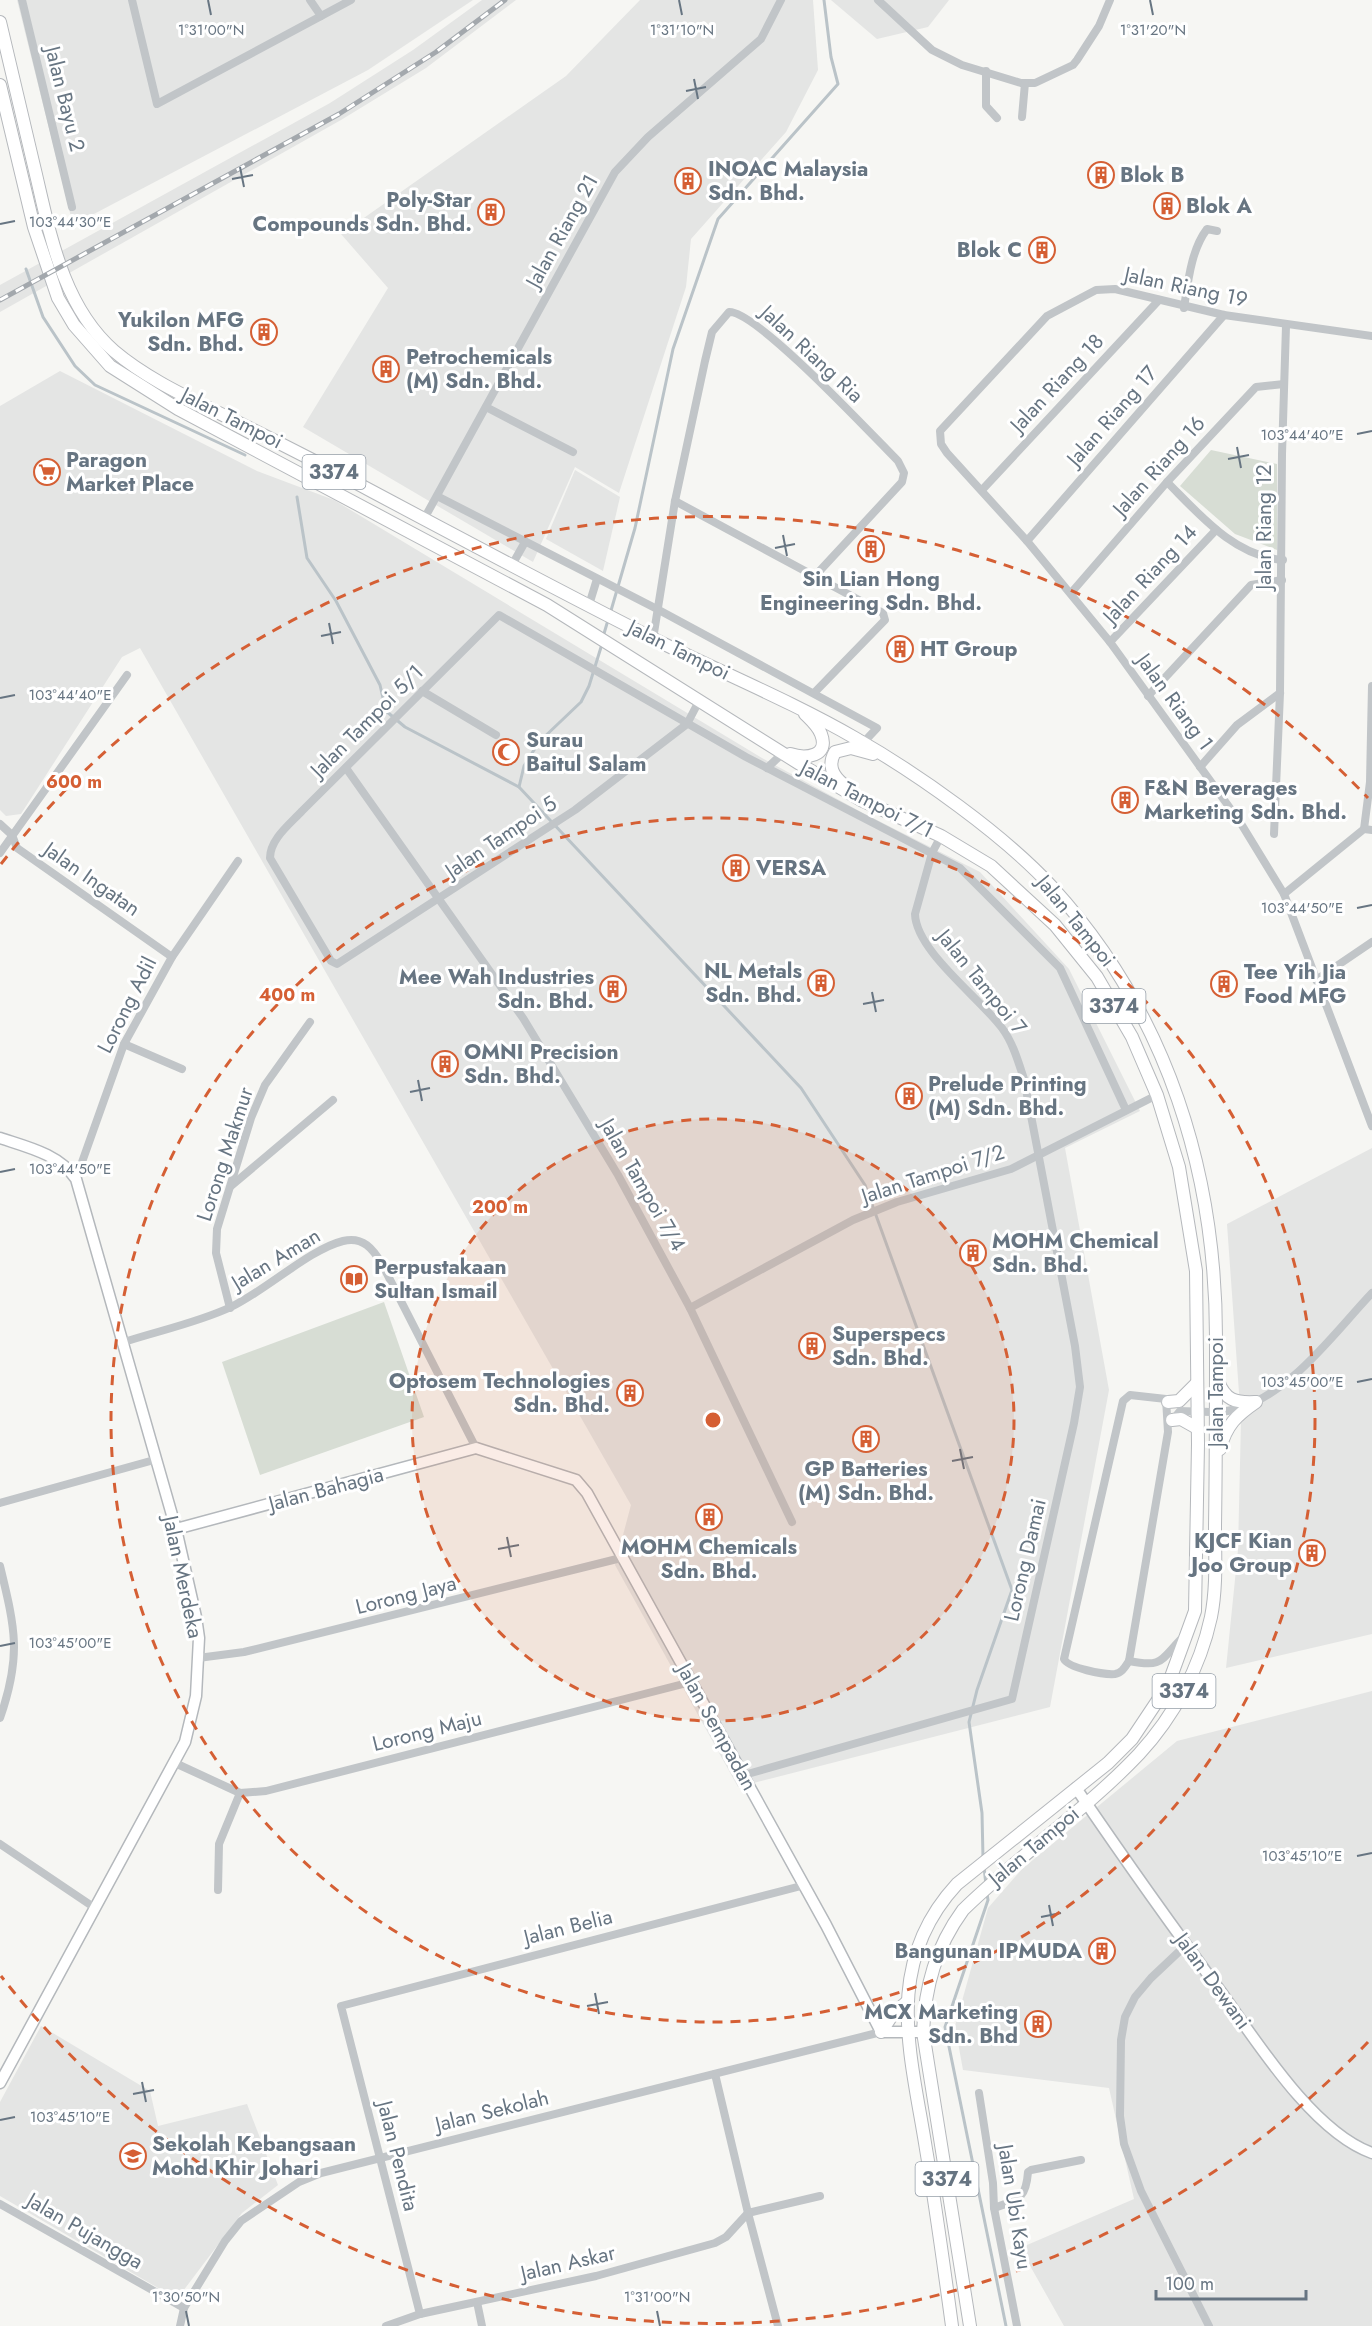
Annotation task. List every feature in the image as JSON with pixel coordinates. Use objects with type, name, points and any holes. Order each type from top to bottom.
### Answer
[{"type":"main road","name":"Jalan Tampoi","points":[[0,22],[54,248],[70,291],[97,333],[113,350],[141,370],[190,399],[653,639],[800,709],[863,743],[888,760],[1004,842],[1048,883],[1114,966],[1148,1026],[1173,1082],[1196,1157],[1210,1226],[1215,1281],[1216,1461],[1214,1594],[1210,1619],[1184,1691],[1167,1720],[1120,1773],[982,1890],[947,1931],[935,1959],[926,1997],[923,2032],[970,2326]]},
{"type":"main road","name":"Jalan Tampoi","points":[[0,85],[40,252],[58,298],[74,325],[96,353],[110,366],[158,398],[418,534],[614,644],[699,701],[861,800],[941,836],[991,866],[1055,925],[1097,977],[1132,1037],[1157,1095],[1179,1167],[1197,1281],[1197,1594],[1189,1631],[1168,1685],[1153,1712],[1132,1739],[978,1868],[941,1902],[927,1927],[911,1970],[906,2032],[952,2326]]},
{"type":"main road","points":[[780,752],[806,758],[820,751],[821,734],[800,709]]},
{"type":"main road","points":[[861,800],[836,778],[831,764],[835,752],[851,748],[888,760]]},
{"type":"main road","points":[[1216,1375],[1223,1394],[1231,1400],[1256,1402]]},
{"type":"main road","points":[[1168,1402],[1179,1401],[1197,1383]]},
{"type":"main road","points":[[1216,1461],[1226,1428],[1238,1414],[1256,1402]]},
{"type":"main road","points":[[1173,1419],[1181,1419],[1197,1428]]},
{"type":"main road","points":[[881,2032],[893,2014],[908,2001]]},
{"type":"street","name":"Jalan Bayu 2","points":[[22,0],[72,207]]},
{"type":"street","points":[[132,0],[157,105],[351,0]]},
{"type":"street","points":[[310,0],[321,16]]},
{"type":"street","name":"Jalan Riang 21","points":[[424,519],[615,172],[648,137],[761,39],[781,0]]},
{"type":"street","points":[[878,0],[932,50],[956,62],[1025,83],[1035,83],[1073,65],[1099,26],[1110,0]]},
{"type":"street","points":[[986,71],[986,106],[997,118]]},
{"type":"street","points":[[1022,117],[1025,83]]},
{"type":"street","points":[[1184,308],[1193,260],[1202,237],[1207,230],[1217,231]]},
{"type":"street","name":"Jalan Riang 19","points":[[940,431],[1047,316],[1087,294],[1103,289],[1115,289],[1184,308],[1286,326],[1372,336]]},
{"type":"street","name":"Jalan Riang 18","points":[[981,490],[1159,300]]},
{"type":"street","name":"Jalan Riang Ria","points":[[653,639],[675,501],[712,332],[729,312],[736,312],[783,347],[898,461],[904,473],[902,482],[814,577]]},
{"type":"street","name":"Jalan Riang 17","points":[[1027,541],[1224,315]]},
{"type":"street","name":"Jalan Riang 12","points":[[1274,834],[1280,693],[1286,326]]},
{"type":"street","name":"Jalan Riang 16","points":[[1071,592],[1167,482],[1256,387],[1284,384]]},
{"type":"street","points":[[486,407],[573,452]]},
{"type":"street","name":"Jalan Riang 1","points":[[940,431],[941,444],[1071,592],[1110,642],[1240,822],[1284,894],[1371,1118]]},
{"type":"street","points":[[1167,482],[1216,530],[1262,558],[1283,560]]},
{"type":"street","points":[[437,496],[657,609],[877,728],[863,743]]},
{"type":"street","points":[[675,501],[883,613],[885,617],[814,693]]},
{"type":"street","name":"Jalan Riang 14","points":[[1110,642],[1216,530]]},
{"type":"street","points":[[512,565],[525,542]]},
{"type":"street","points":[[589,605],[597,579]]},
{"type":"street","points":[[1148,696],[1251,585],[1282,580]]},
{"type":"street","name":"Jalan Tampoi 7/1","points":[[499,615],[590,665],[687,724],[766,768],[960,868],[1060,968],[1126,1110]]},
{"type":"street","name":"Jalan Tampoi 5/1","points":[[337,964],[331,962],[270,858],[270,849],[276,839],[380,732],[499,615]]},
{"type":"street","points":[[0,853],[127,675]]},
{"type":"street","points":[[1284,894],[1368,829],[1372,686]]},
{"type":"street","points":[[420,693],[496,735]]},
{"type":"street","points":[[1200,767],[1237,725],[1280,693]]},
{"type":"street","name":"Jalan Tampoi 5","points":[[337,964],[562,818],[687,724],[699,701]]},
{"type":"street","points":[[766,768],[780,752]]},
{"type":"street","name":"Jalan Tampoi 7/4","points":[[346,768],[506,992],[554,1066],[618,1175],[690,1308],[792,1522]]},
{"type":"street","name":"Jalan Ingatan","points":[[0,824],[12,834],[16,848],[172,957]]},
{"type":"street","name":"Jalan Tampoi 7","points":[[941,836],[932,853],[915,914],[915,922],[924,942],[1001,1027],[1015,1050],[1024,1079],[1039,1154]]},
{"type":"street","name":"Lorong Adil","points":[[76,1179],[124,1044],[172,957],[238,861]]},
{"type":"street","points":[[1316,980],[1372,942]]},
{"type":"street","name":"Lorong Makmur","points":[[230,1308],[216,1252],[217,1229],[251,1118],[265,1085],[310,1022]]},
{"type":"street","points":[[124,1044],[182,1069]]},
{"type":"street","name":"Jalan Tampoi 7/2","points":[[690,1308],[853,1220],[897,1202],[1011,1168],[1157,1095]]},
{"type":"street","points":[[230,1186],[333,1100]]},
{"type":"street","points":[[0,1138],[31,1148],[60,1162],[76,1179]]},
{"type":"street","name":"Lorong Damai","points":[[744,1775],[980,1710],[1007,1701],[1014,1694],[1080,1387],[1039,1154]]},
{"type":"street","name":"Jalan Merdeka","points":[[0,2083],[175,1763],[191,1723],[198,1658],[196,1617],[176,1528],[154,1460],[76,1179]]},
{"type":"street","name":"Jalan Aman","points":[[121,1343],[230,1308],[322,1250],[342,1241],[354,1240],[368,1245],[382,1264],[476,1448]]},
{"type":"street","points":[[1168,1432],[1173,1419],[1180,1411],[1232,1410],[1256,1402],[1291,1378],[1372,1293]]},
{"type":"street","points":[[1130,1395],[1163,1396],[1168,1402],[1168,1432],[1129,1661],[1122,1671],[1114,1674],[1071,1666],[1064,1659],[1123,1401],[1130,1395]]},
{"type":"street","name":"Jalan Bahagia","points":[[176,1528],[476,1448]]},
{"type":"street","name":"Jalan Sempadan","points":[[476,1448],[576,1480],[586,1493],[805,1885],[881,2032]]},
{"type":"street","points":[[0,1503],[154,1460]]},
{"type":"street","name":"Lorong Jaya","points":[[198,1658],[244,1652],[473,1597],[621,1558]]},
{"type":"street","points":[[0,1566],[16,1638],[14,1662],[0,1718]]},
{"type":"street","points":[[1129,1661],[1149,1665],[1158,1663],[1189,1631]]},
{"type":"street","name":"Lorong Maju","points":[[240,1793],[266,1791],[691,1682]]},
{"type":"street","points":[[175,1763],[240,1793],[219,1844],[218,1890]]},
{"type":"street","name":"Jalan Dewani","points":[[1076,1788],[1186,1945],[1290,2087],[1332,2127],[1363,2150],[1372,2153]]},
{"type":"street","points":[[0,1844],[95,1908]]},
{"type":"street","name":"Jalan Belia","points":[[341,2006],[805,1885]]},
{"type":"street","points":[[1186,1945],[1135,1997],[1125,2017],[1121,2040],[1120,2116],[1124,2144],[1134,2175],[1209,2326]]},
{"type":"street","name":"Jalan Pendita","points":[[341,2006],[420,2314]]},
{"type":"street","points":[[881,2032],[923,2032]]},
{"type":"street","name":"Jalan Sekolah","points":[[180,2326],[184,2308],[225,2241],[241,2221],[299,2182],[321,2173],[881,2032]]},
{"type":"street","points":[[715,2074],[778,2326]]},
{"type":"street","name":"Jalan Ubi Kayu","points":[[979,2093],[993,2183],[994,2208],[1017,2326]]},
{"type":"street","points":[[994,2208],[1023,2196],[1027,2191],[1028,2172],[1031,2170],[1081,2160]]},
{"type":"street","points":[[748,2213],[820,2196]]},
{"type":"street","name":"Jalan Pujangga","points":[[0,2204],[184,2308]]},
{"type":"street","name":"Jalan Askar","points":[[386,2326],[420,2314],[596,2276],[715,2243],[726,2236],[748,2213]]},
{"type":"street","points":[[477,2302],[482,2326]]},
{"type":"shaded area","points":[[17,0],[473,0],[368,70],[73,225]]},
{"type":"shaded area","points":[[482,0],[516,0],[426,68],[341,120],[0,312],[0,285],[330,103],[413,50]]},
{"type":"shaded area","points":[[640,0],[813,0],[818,70],[786,132],[691,239],[686,287],[619,493],[575,467],[533,562],[303,427],[388,288],[341,234],[566,76]]},
{"type":"shaded area","points":[[831,0],[949,0],[928,27],[877,39]]},
{"type":"shaded area","points":[[60,371],[257,471],[334,500],[762,758],[863,813],[980,872],[1069,969],[1140,1111],[1065,1148],[1109,1390],[1050,1707],[738,1787],[615,1565],[631,1505],[140,648],[122,657],[21,814],[6,816],[0,810],[0,406]]},
{"type":"shaded area","points":[[1211,450],[1277,464],[1277,550],[1235,534],[1180,486]]},
{"type":"shaded area","points":[[575,470],[620,497],[603,571],[546,539]]},
{"type":"shaded area","points":[[1372,1148],[1372,1634],[1226,1668],[1238,1550],[1241,1421],[1227,1224]]},
{"type":"shaded area","points":[[384,1302],[424,1417],[260,1475],[222,1362]]},
{"type":"shaded area","points":[[1372,1691],[1372,2326],[1064,2326],[1020,2248],[1134,2199],[1109,2088],[963,2070],[955,2026],[988,1908],[1022,1869],[1177,1741]]},
{"type":"shaded area","name":"Sekolah Kebangsaan Mohd Khir Johari","points":[[41,2026],[150,2091],[158,2126],[247,2104],[278,2185],[242,2213],[177,2299],[0,2196],[0,2102]]},
{"type":"waterway","points":[[610,614],[635,528],[673,349],[718,219],[838,84],[831,57],[824,0]]},
{"type":"waterway","points":[[26,269],[43,317],[75,366],[95,385],[245,455]]},
{"type":"waterway","points":[[297,497],[307,558],[336,601],[380,685],[386,711],[405,727],[519,787],[801,1088],[865,1185],[1012,1590],[977,1690],[969,1722],[982,1813],[983,1858]]},
{"type":"waterway","points":[[603,637],[608,620]]},
{"type":"waterway","points":[[519,787],[524,766],[539,742],[581,702],[589,686],[602,644]]},
{"type":"waterway","points":[[984,1867],[986,1885]]},
{"type":"waterway","points":[[987,1894],[988,1900],[945,2027],[1006,2326]]},
{"type":"railway","points":[[0,300],[339,114],[436,52],[505,0]]},
{"type":"place","name":"Blok B","points":[[1101,175]]},
{"type":"place","name":"INOAC Malaysia Sdn. Bhd.","points":[[688,181]]},
{"type":"place","name":"Blok A","points":[[1167,206]]},
{"type":"place","name":"Poly-Star Compounds Sdn. Bhd.","points":[[491,212]]},
{"type":"place","name":"Blok C","points":[[1042,250]]},
{"type":"place","name":"Yukilon MFG Sdn. Bhd.","points":[[264,332]]},
{"type":"place","name":"Petrochemicals (M) Sdn. Bhd.","points":[[386,369]]},
{"type":"place","name":"Paragon Market Place","points":[[47,472]]},
{"type":"place","name":"Sin Lian Hong Engineering Sdn. Bhd.","points":[[871,549]]},
{"type":"place","name":"HT Group","points":[[900,649]]},
{"type":"place","name":"Surau Baitul Salam","points":[[506,752]]},
{"type":"place","name":"F&N Beverages Marketing Sdn. Bhd.","points":[[1125,800]]},
{"type":"place","name":"VERSA","points":[[736,868]]},
{"type":"place","name":"NL Metals Sdn. Bhd.","points":[[821,983]]},
{"type":"place","name":"Tee Yih Jia Food MFG","points":[[1224,984]]},
{"type":"place","name":"Mee Wah Industries Sdn. Bhd.","points":[[613,989]]},
{"type":"place","name":"OMNI Precision Sdn. Bhd.","points":[[445,1064]]},
{"type":"place","name":"Prelude Printing (M) Sdn. Bhd.","points":[[909,1096]]},
{"type":"place","name":"MOHM Chemical Sdn. Bhd.","points":[[973,1253]]},
{"type":"place","name":"Perpustakaan Sultan Ismail","points":[[354,1279]]},
{"type":"place","name":"Superspecs Sdn. Bhd.","points":[[812,1346]]},
{"type":"place","name":"Optosem Technologies Sdn. Bhd.","points":[[630,1393]]},
{"type":"place","name":"GP Batteries (M) Sdn. Bhd.","points":[[866,1439]]},
{"type":"place","name":"MOHM Chemicals Sdn. Bhd.","points":[[709,1517]]},
{"type":"place","name":"KJCF Kian Joo Group","points":[[1312,1553]]},
{"type":"place","name":"Bangunan IPMUDA","points":[[1102,1951]]},
{"type":"place","name":"MCX Marketing Sdn. Bhd","points":[[1038,2024]]},
{"type":"place","name":"Sekolah Kebangsaan Mohd Khir Johari","points":[[133,2156]]}]
